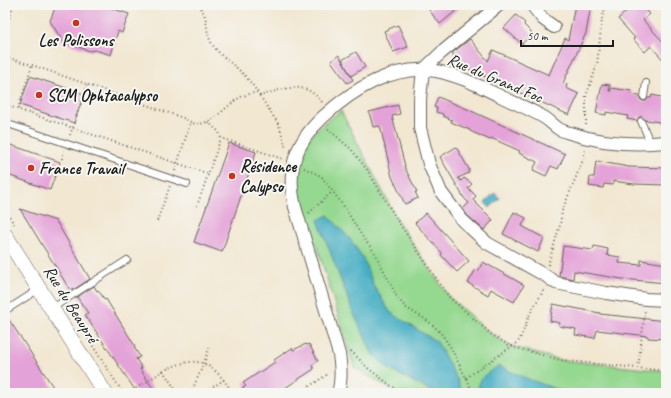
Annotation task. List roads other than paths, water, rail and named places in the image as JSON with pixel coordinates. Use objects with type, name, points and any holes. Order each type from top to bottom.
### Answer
[{"type":"street","points":[[499,5],[441,53],[423,70],[420,99],[420,128],[429,164],[441,192],[462,220],[488,243],[546,276],[556,284],[646,299],[666,300]]},
{"type":"street","points":[[532,5],[543,19],[554,27]]},
{"type":"street","name":"Rue du Grand Foc","points":[[338,393],[340,386],[340,360],[294,207],[291,192],[291,176],[303,139],[312,127],[347,97],[369,83],[382,77],[397,73],[423,70],[448,74],[476,85],[546,118],[559,130],[588,139],[618,142],[666,142]]},
{"type":"street","name":"Rue du Beaupré","points":[[5,235],[105,393]]},
{"type":"lane","points":[[644,97],[646,83]]},
{"type":"lane","points":[[641,121],[650,142]]},
{"type":"lane","points":[[5,122],[187,184]]},
{"type":"lane","points":[[51,309],[126,260]]},
{"type":"lane","points":[[5,311],[39,289]]},
{"type":"water","points":[[494,193],[500,198],[490,208],[485,203]]},
{"type":"water","points":[[328,215],[350,239],[363,258],[374,286],[390,312],[437,342],[458,381],[462,393],[435,393],[388,369],[372,353],[353,312],[318,220]]},
{"type":"water","points":[[499,366],[528,379],[567,393],[478,393],[479,383],[484,376]]},
{"type":"place","name":"Les Polissons","points":[[76,23]]},
{"type":"place","name":"SCM Ophtacalypso","points":[[39,95]]},
{"type":"place","name":"France Travail","points":[[31,168]]},
{"type":"place","name":"Résidence Calypso","points":[[232,176]]}]
